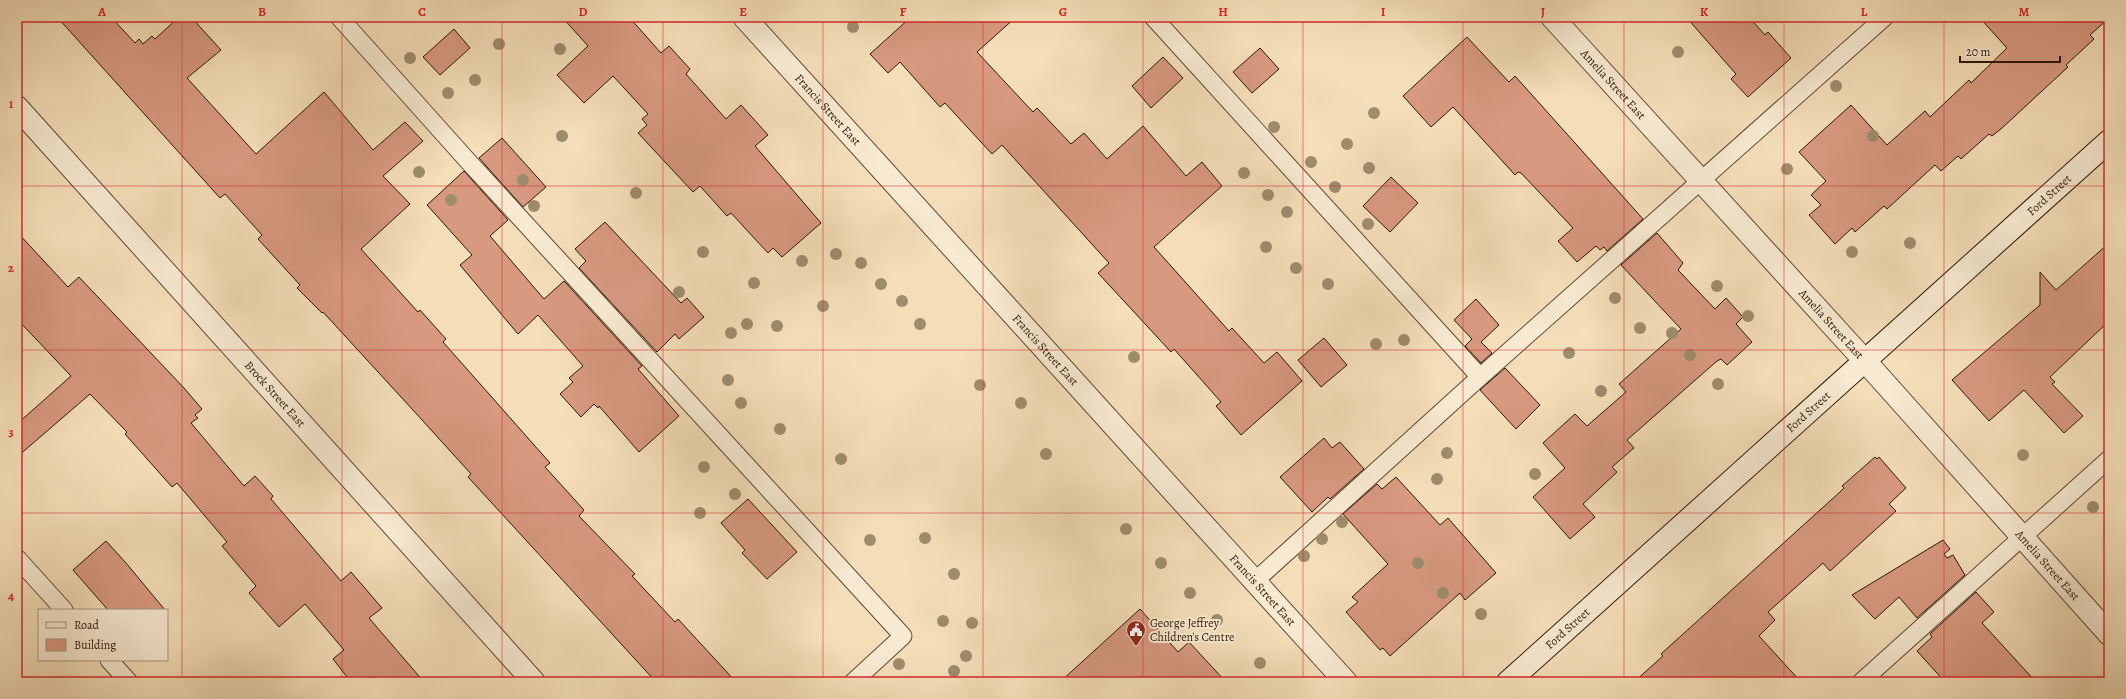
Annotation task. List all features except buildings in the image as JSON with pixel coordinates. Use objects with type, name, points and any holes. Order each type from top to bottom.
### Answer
[{"type":"street","name":"Francis Street East","points":[[744,17],[1346,682]]},
{"type":"street","name":"Amelia Street East","points":[[1552,17],[1865,361],[2109,634]]},
{"type":"street","name":"Brock Street East","points":[[17,107],[534,682]]},
{"type":"street","name":"Ford Street","points":[[1508,682],[2109,141]]},
{"type":"lane","points":[[339,17],[467,160],[903,636],[853,682]]},
{"type":"lane","points":[[1153,17],[1480,377]]},
{"type":"lane","points":[[1255,580],[1480,377],[1885,17]]},
{"type":"lane","points":[[1861,682],[2109,459]]},
{"type":"lane","points":[[17,558],[63,609]]},
{"type":"lane","points":[[110,661],[129,682]]},
{"type":"place","name":"George Jeffrey Children's Centre","points":[[1136,647]]}]
